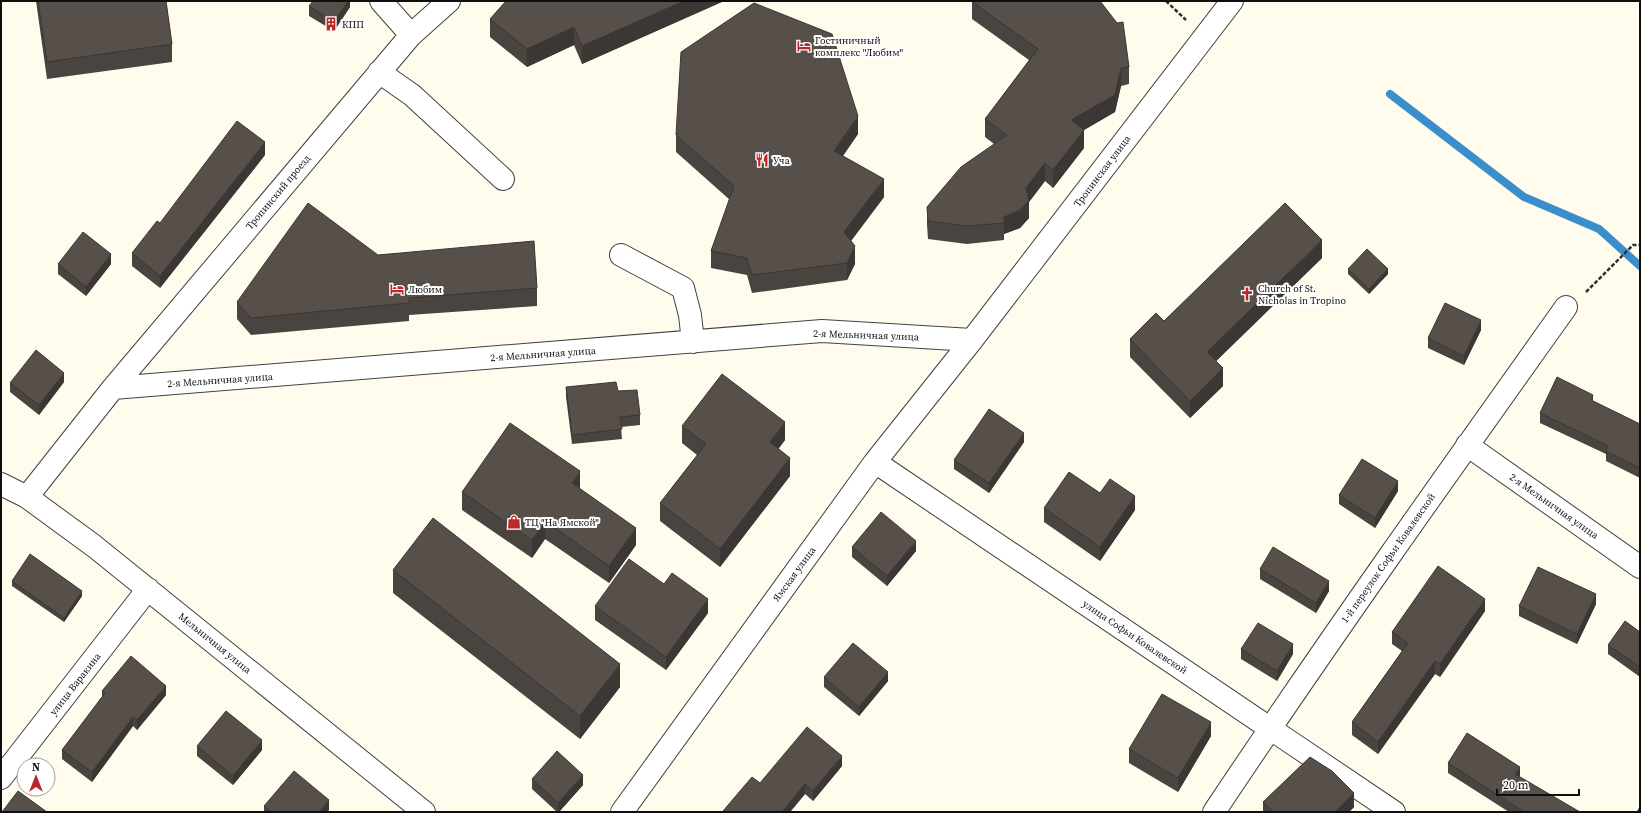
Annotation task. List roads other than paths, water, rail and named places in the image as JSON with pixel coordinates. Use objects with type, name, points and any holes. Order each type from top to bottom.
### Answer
[{"type":"street","points":[[380,1],[411,35]]},
{"type":"street","name":"Тропинский проезд","points":[[27,497],[113,388],[379,72],[411,35],[449,1]]},
{"type":"street","name":"Тропинская улица","points":[[972,340],[1232,1]]},
{"type":"street","points":[[379,72],[412,95],[503,179]]},
{"type":"street","points":[[621,255],[683,288],[690,314],[693,342]]},
{"type":"street","name":"1-й переулок Софьи Ковалевской","points":[[1214,812],[1270,728],[1467,445],[1566,307]]},
{"type":"street","name":"2-я Мельничная улица","points":[[113,388],[822,332],[972,340]]},
{"type":"street","name":"Ямская улица","points":[[622,812],[875,462],[972,340]]},
{"type":"street","name":"2-я Мельничная улица","points":[[1467,445],[1640,567]]},
{"type":"street","name":"улица Софьи Ковалевской","points":[[875,462],[1394,812]]},
{"type":"street","name":"Мельничная улица","points":[[1,484],[27,497],[94,546],[424,812]]},
{"type":"street","name":"улица Варакина","points":[[1,778],[148,589]]},
{"type":"waterway","points":[[1390,94],[1524,197],[1599,229],[1640,266]]},
{"type":"place","name":"КПП","points":[[331,24]]},
{"type":"place","name":"Гостиничный комплекс \"Любим\"","points":[[804,46]]},
{"type":"place","name":"Уча","points":[[762,160]]},
{"type":"place","name":"Любим","points":[[397,289]]},
{"type":"place","name":"Church of St. Nicholas in Tropino","points":[[1247,294]]},
{"type":"place","name":"ТЦ \"На Ямской\"","points":[[514,522]]}]
